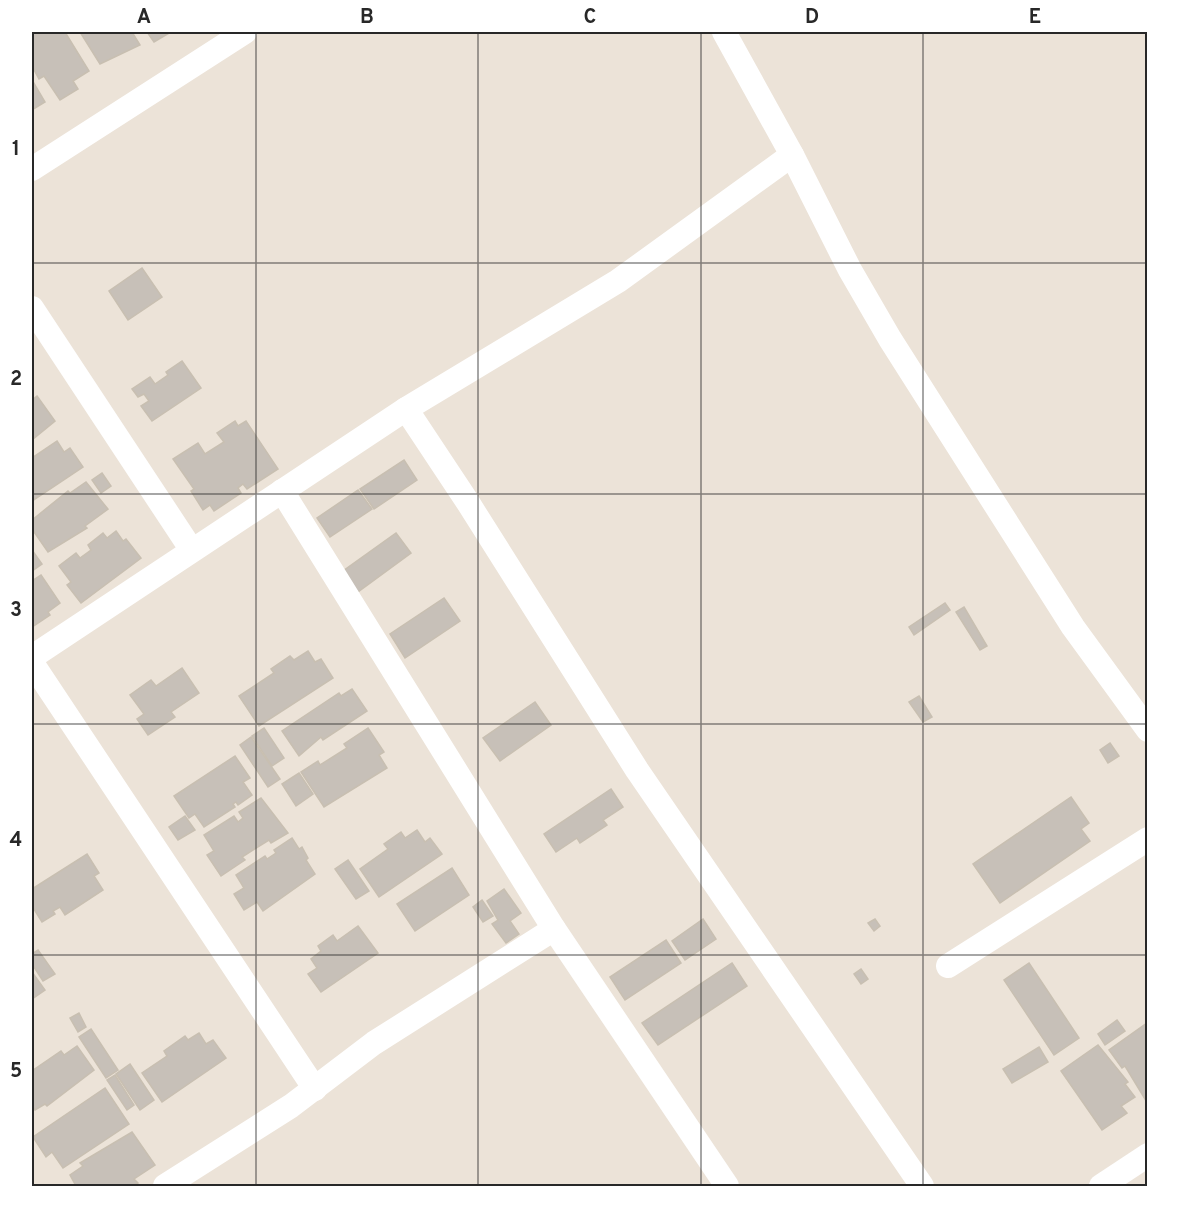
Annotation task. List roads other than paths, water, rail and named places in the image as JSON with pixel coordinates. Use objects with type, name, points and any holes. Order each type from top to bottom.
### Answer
[{"type":"street","points":[[32,169],[245,32]]},
{"type":"street","points":[[724,32],[792,155],[850,270],[890,339],[1073,627],[1148,730]]},
{"type":"street","points":[[32,657],[191,549],[406,409],[618,281],[792,155]]},
{"type":"street","points":[[32,308],[191,549]]},
{"type":"street","points":[[406,409],[637,770],[922,1186]]},
{"type":"street","points":[[282,491],[554,929],[727,1186]]},
{"type":"street","points":[[32,663],[315,1089]]},
{"type":"street","points":[[948,966],[1148,839]]},
{"type":"street","points":[[165,1186],[315,1089],[374,1043],[554,929]]},
{"type":"street","points":[[1101,1186],[1148,1155]]}]
